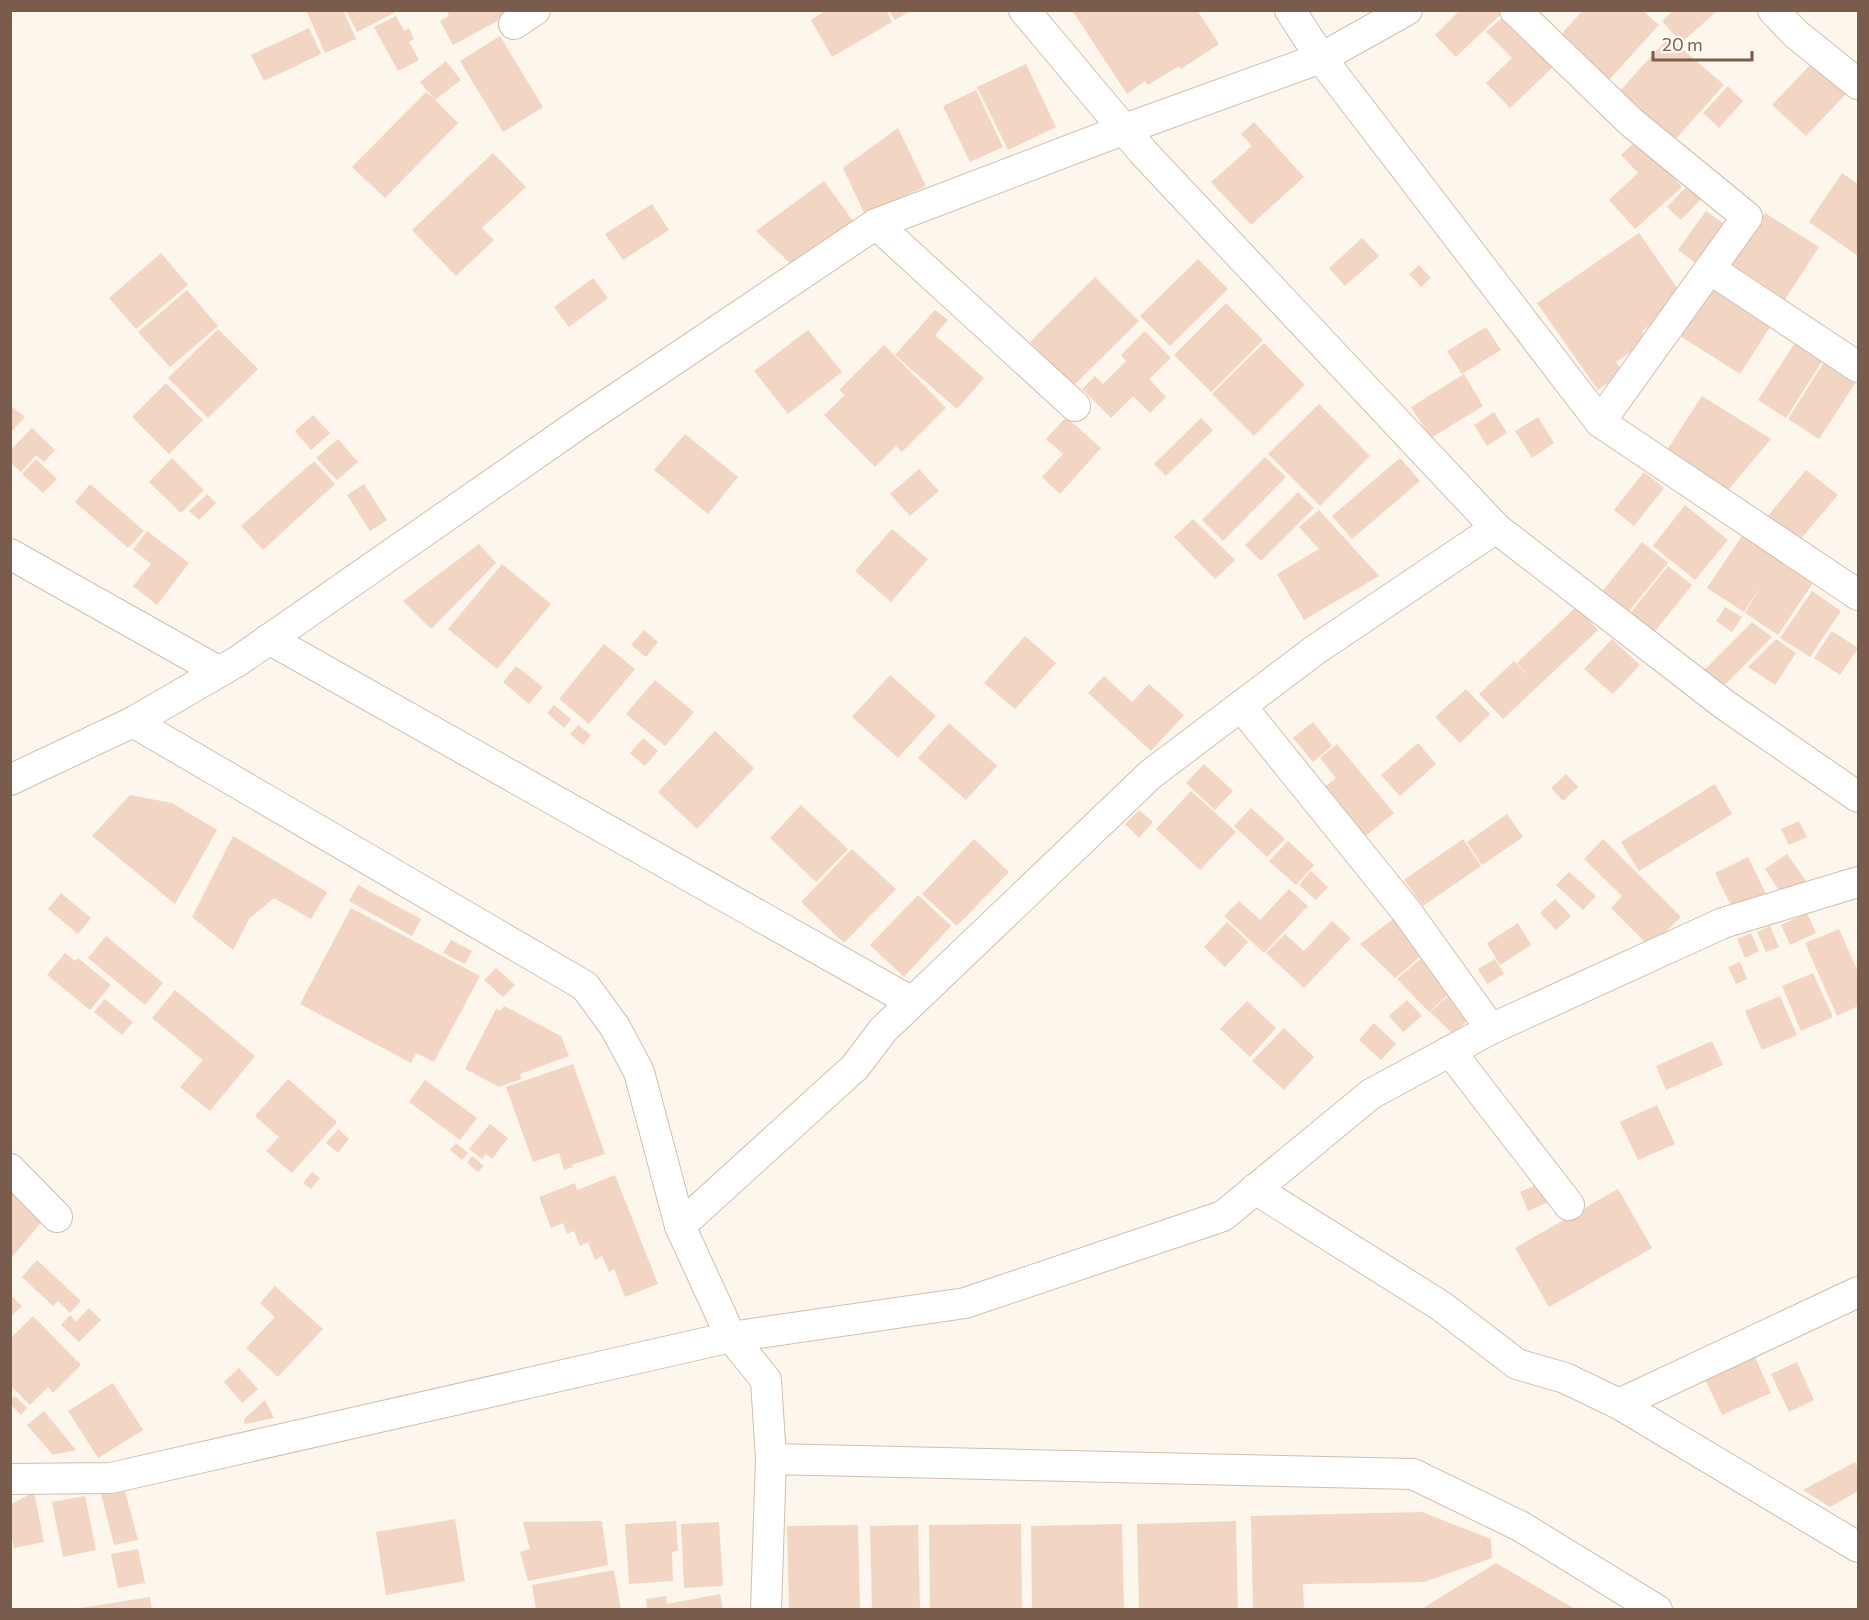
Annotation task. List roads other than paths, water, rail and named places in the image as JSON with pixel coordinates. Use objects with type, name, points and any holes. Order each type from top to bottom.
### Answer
[{"type":"street","points":[[1024,10],[1143,152],[1496,528],[1725,705],[1858,796]]},
{"type":"street","points":[[1290,10],[1321,58],[1600,422],[1858,595]]},
{"type":"street","points":[[10,780],[133,722],[238,661],[580,423],[876,224],[1125,129],[1321,58],[1407,10]]},
{"type":"street","points":[[1515,10],[1631,122],[1748,217],[1600,422]]},
{"type":"street","points":[[1773,10],[1796,34],[1858,84]]},
{"type":"street","points":[[876,224],[1075,406]]},
{"type":"street","points":[[1710,269],[1858,368]]},
{"type":"street","points":[[680,1226],[855,1067],[883,1030],[1151,774],[1315,650],[1496,528]]},
{"type":"street","points":[[10,554],[218,671]]},
{"type":"street","points":[[269,639],[912,1002]]},
{"type":"street","points":[[1241,706],[1407,912],[1491,1029]]},
{"type":"street","points":[[133,722],[585,986],[615,1027],[639,1072],[680,1226],[731,1337],[766,1380],[771,1459],[766,1610]]},
{"type":"street","points":[[10,1479],[111,1478],[731,1337],[964,1303],[1223,1216],[1371,1094],[1491,1029],[1723,923],[1858,882]]},
{"type":"street","points":[[1450,1051],[1569,1205]]},
{"type":"street","points":[[10,1169],[57,1217]]},
{"type":"street","points":[[1255,1190],[1441,1306],[1517,1364],[1565,1378],[1619,1404],[1858,1547]]},
{"type":"street","points":[[1619,1404],[1858,1292]]},
{"type":"street","points":[[771,1459],[1413,1474],[1520,1526],[1657,1610]]}]
